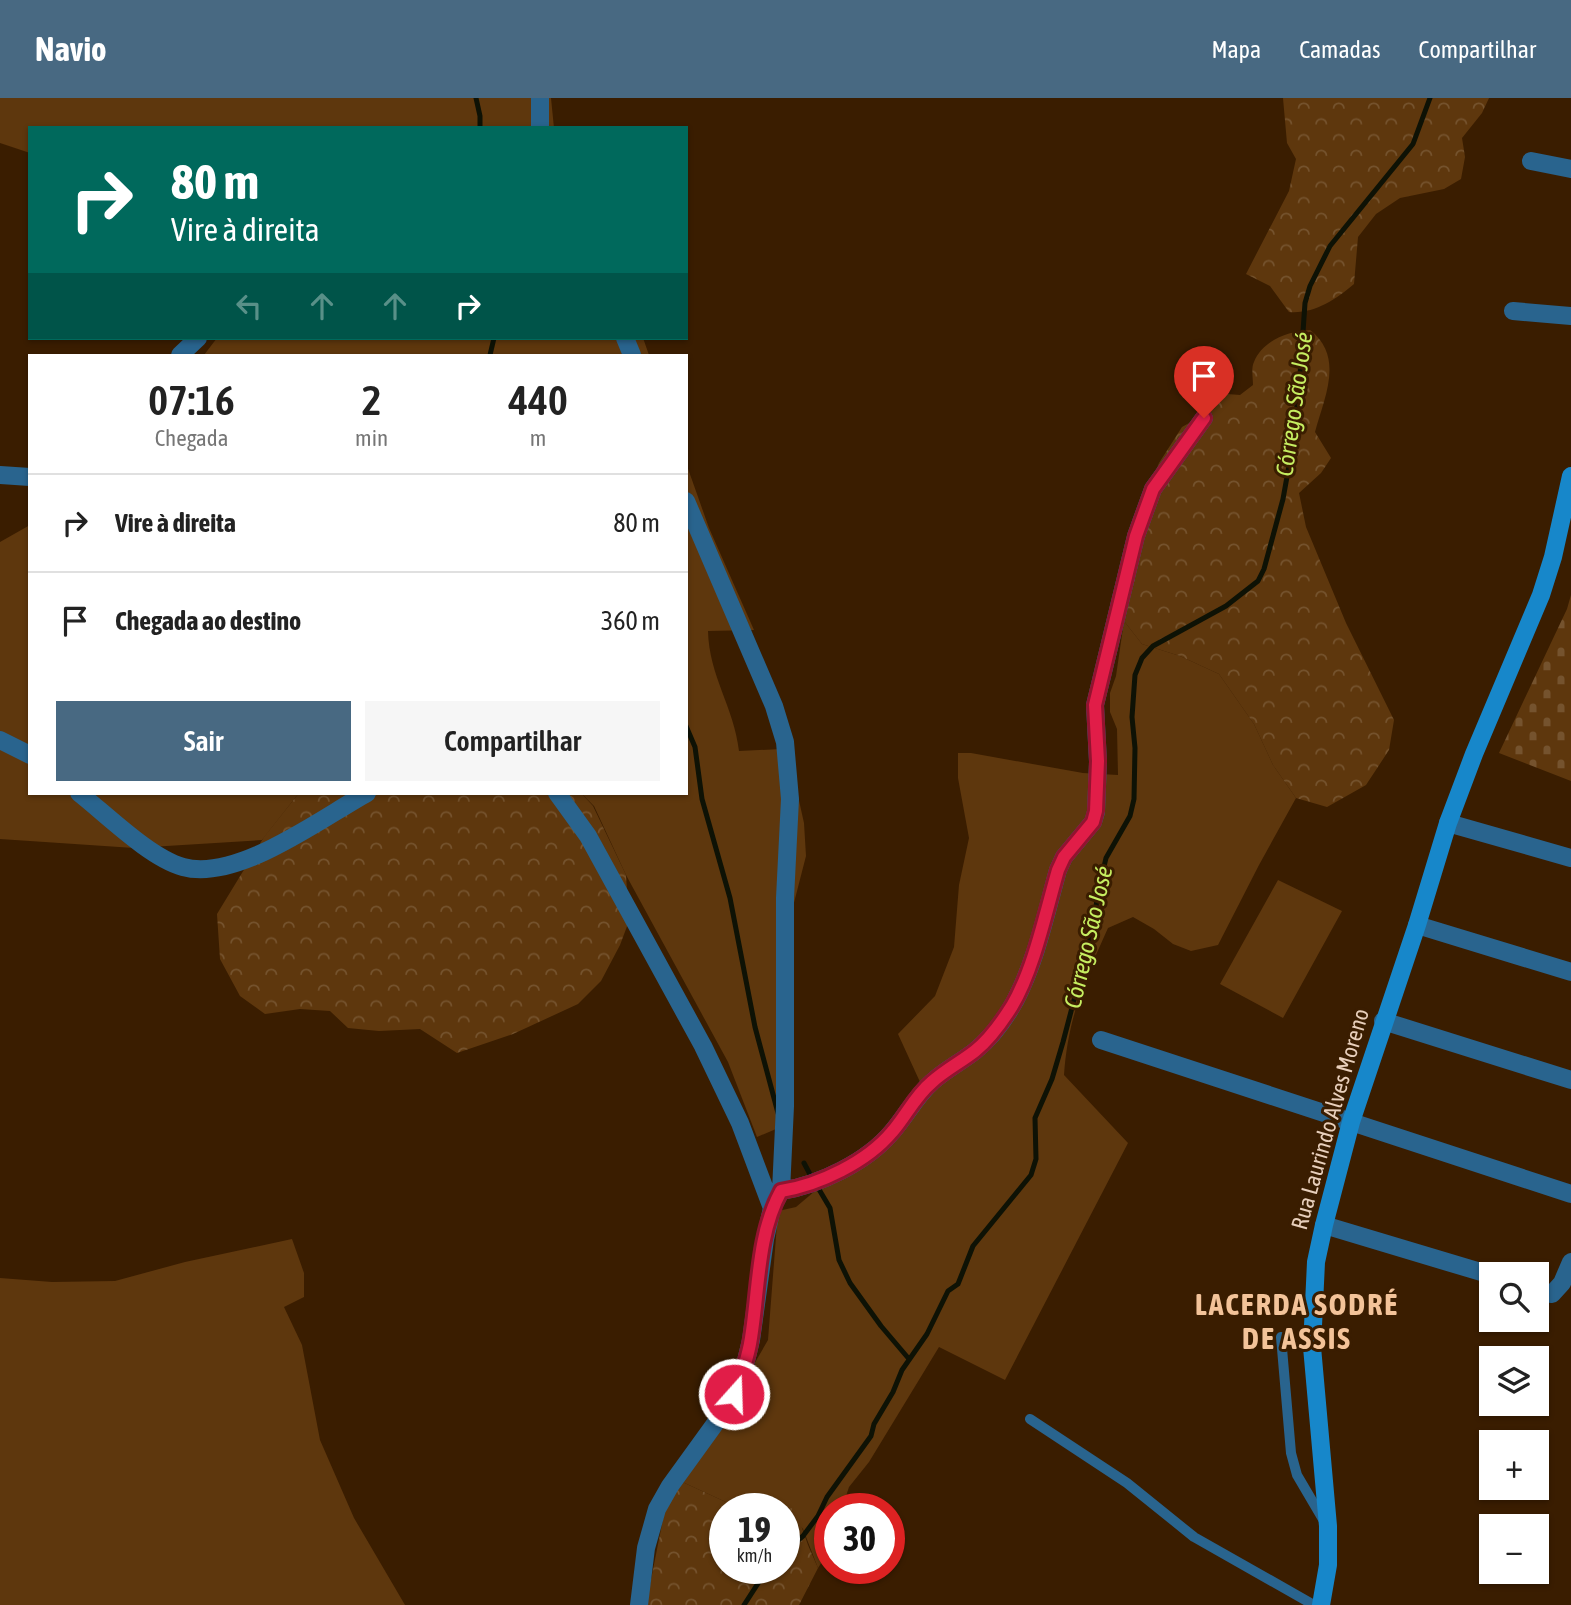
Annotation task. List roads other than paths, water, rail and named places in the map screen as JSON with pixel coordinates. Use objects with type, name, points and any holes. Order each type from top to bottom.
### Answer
[{"type":"street","points":[[540,98],[540,126]]},
{"type":"street","points":[[1531,161],[1571,169]]},
{"type":"street","points":[[1513,310],[1571,316]]},
{"type":"street","points":[[181,354],[196,340]]},
{"type":"street","points":[[781,1191],[802,1188],[830,1176],[872,1150],[892,1133],[930,1083],[976,1050],[990,1036],[1014,1003],[1028,969],[1058,870],[1064,857],[1093,822],[1096,811],[1098,761],[1095,705],[1136,536],[1153,489],[1204,418]]},
{"type":"street","points":[[0,475],[28,477]]},
{"type":"street","name":"Rua Laurindo Alves Moreno","points":[[1321,1605],[1328,1565],[1328,1526],[1312,1347],[1316,1262],[1324,1225],[1351,1122],[1448,823],[1541,595],[1553,556],[1571,476]]},
{"type":"street","points":[[639,1605],[646,1548],[657,1509],[734,1394],[744,1369],[772,1208],[781,1191],[786,1057],[785,898],[790,813],[789,768],[785,742],[774,706],[688,506]]},
{"type":"street","points":[[0,740],[28,754]]},
{"type":"street","points":[[82,795],[161,856],[183,867],[208,870],[234,865],[283,842],[364,795]]},
{"type":"street","points":[[558,795],[588,836],[715,1068],[740,1123],[772,1208]]},
{"type":"street","points":[[1448,823],[1571,859]]},
{"type":"street","points":[[1417,925],[1571,972]]},
{"type":"street","points":[[1383,1021],[1571,1080]]},
{"type":"street","points":[[1101,1040],[1571,1194]]},
{"type":"street","points":[[1324,1225],[1479,1271]]},
{"type":"street","points":[[1549,1294],[1557,1290],[1571,1262]]},
{"type":"lane","points":[[1281,1336],[1291,1452],[1297,1475],[1328,1526]]},
{"type":"lane","points":[[1030,1419],[1127,1483],[1194,1537],[1314,1605]]},
{"type":"waterway","points":[[476,98],[480,126]]},
{"type":"waterway","name":"Córrego São José","points":[[800,1539],[871,1436],[874,1424],[893,1392],[902,1370],[927,1334],[948,1291],[958,1284],[973,1246],[1031,1175],[1036,1159],[1035,1118],[1052,1079],[1063,1042],[1095,920],[1106,858],[1130,816],[1134,799],[1135,748],[1132,717],[1135,675],[1142,658],[1153,646],[1226,606],[1258,581],[1264,569],[1283,499],[1290,460],[1299,389],[1305,303],[1310,286],[1330,246],[1413,144],[1430,98]]},
{"type":"waterway","points":[[490,354],[494,340]]},
{"type":"waterway","points":[[688,731],[695,747],[702,799],[730,898],[755,1027],[778,1113]]},
{"type":"waterway","points":[[804,1163],[812,1178]]},
{"type":"waterway","points":[[817,1186],[830,1208],[839,1260],[850,1283],[909,1359]]},
{"type":"waterway","name":"Córrego São José","points":[[744,1605],[758,1584]]},
{"type":"district","name":"LACERDA SODRÉ DE ASSIS","points":[[1297,1321]]}]
